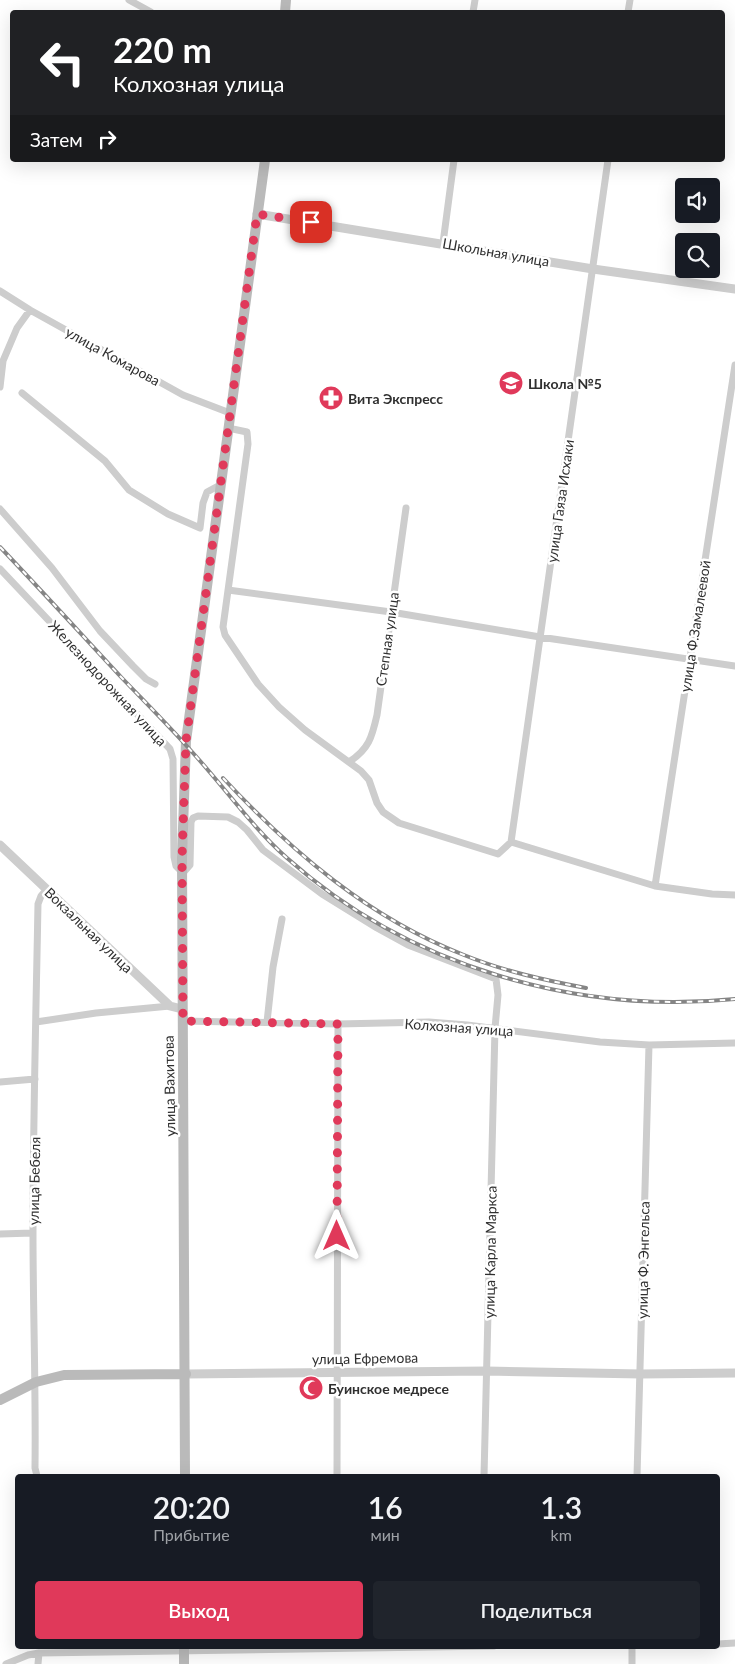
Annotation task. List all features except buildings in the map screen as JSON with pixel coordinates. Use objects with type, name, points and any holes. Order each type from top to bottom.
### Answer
[{"type":"main road","name":"улица Вахитова","points":[[185,1474],[186,1374],[182,1009],[186,741],[265,162]]},
{"type":"main road","name":"улица Ефремова","points":[[0,1400],[36,1382],[64,1375],[186,1374]]},
{"type":"main road","points":[[184,1649],[184,1664]]},
{"type":"street","points":[[129,0],[147,10]]},
{"type":"street","points":[[443,244],[454,162]]},
{"type":"street","name":"улица Гаяза Исхаки","points":[[511,842],[608,162]]},
{"type":"street","name":"Школьная улица","points":[[257,214],[594,269],[735,289]]},
{"type":"street","name":"улица Комарова","points":[[0,291],[30,310],[184,395],[230,413]]},
{"type":"street","points":[[0,387],[4,362],[17,328],[30,310]]},
{"type":"street","name":"улица Ф.Замалеевой","points":[[655,886],[735,365]]},
{"type":"street","points":[[22,393],[105,461],[129,490],[188,524],[200,528],[203,503],[207,492],[220,485]]},
{"type":"street","points":[[228,428],[247,432],[248,444],[223,627],[225,635],[258,684],[279,707],[305,730],[361,771],[369,780],[377,803],[383,812],[399,822],[498,854],[511,842],[655,886],[712,894],[735,895]]},
{"type":"street","name":"Степная улица","points":[[349,762],[361,754],[368,744],[377,715],[406,508]]},
{"type":"street","points":[[0,509],[52,568],[100,631],[146,679],[155,684]]},
{"type":"street","name":"Железнодорожная улица","points":[[0,569],[170,749],[173,759],[174,857],[176,866],[183,873]]},
{"type":"street","points":[[228,590],[391,612],[540,637],[735,666]]},
{"type":"street","name":"улица Карла Маркса","points":[[183,873],[190,865],[191,822],[193,818],[198,816],[228,817],[238,822],[247,830],[263,850],[322,894],[377,928],[408,945],[496,979],[498,995],[495,1028],[484,1474]]},
{"type":"street","name":"Вокзальная улица","points":[[0,845],[170,1006],[182,1009]]},
{"type":"street","name":"улица Бебеля","points":[[36,1474],[33,1233],[38,904],[41,896],[47,889]]},
{"type":"street","points":[[267,1022],[273,967],[282,919]]},
{"type":"street","points":[[36,1022],[96,1013],[170,1006]]},
{"type":"street","name":"Колхозная улица","points":[[183,1021],[338,1024],[429,1022],[495,1028],[600,1042],[649,1045],[735,1043]]},
{"type":"street","points":[[337,1474],[338,1024]]},
{"type":"street","name":"улица Ф. Энгельса","points":[[638,1474],[649,1045]]},
{"type":"street","points":[[0,1082],[35,1079]]},
{"type":"street","points":[[0,1234],[33,1233]]},
{"type":"street","name":"улица Ефремова","points":[[186,1374],[487,1370],[641,1374],[735,1372]]},
{"type":"street","points":[[720,1644],[735,1643]]},
{"type":"street","points":[[6,1664],[28,1655],[79,1649]]},
{"type":"street","points":[[632,1649],[632,1664]]},
{"type":"street","points":[[38,1664],[39,1653]]},
{"type":"railway","points":[[0,547],[184,743],[274,846],[334,896],[386,928],[440,954],[497,975],[555,990],[615,999],[675,1002],[735,999]]},
{"type":"railway","points":[[223,778],[276,832],[305,857],[364,902],[396,922],[429,940],[479,961],[555,982],[586,988]]},
{"type":"place","name":"Школа №5","points":[[511,383]]},
{"type":"place","name":"Вита Экспресс","points":[[331,398]]},
{"type":"place","name":"Буинское медресе","points":[[311,1388]]},
{"type":"route","points":[[311,222],[257,214],[186,741],[182,858],[183,1021],[338,1024],[337,1236]]}]
